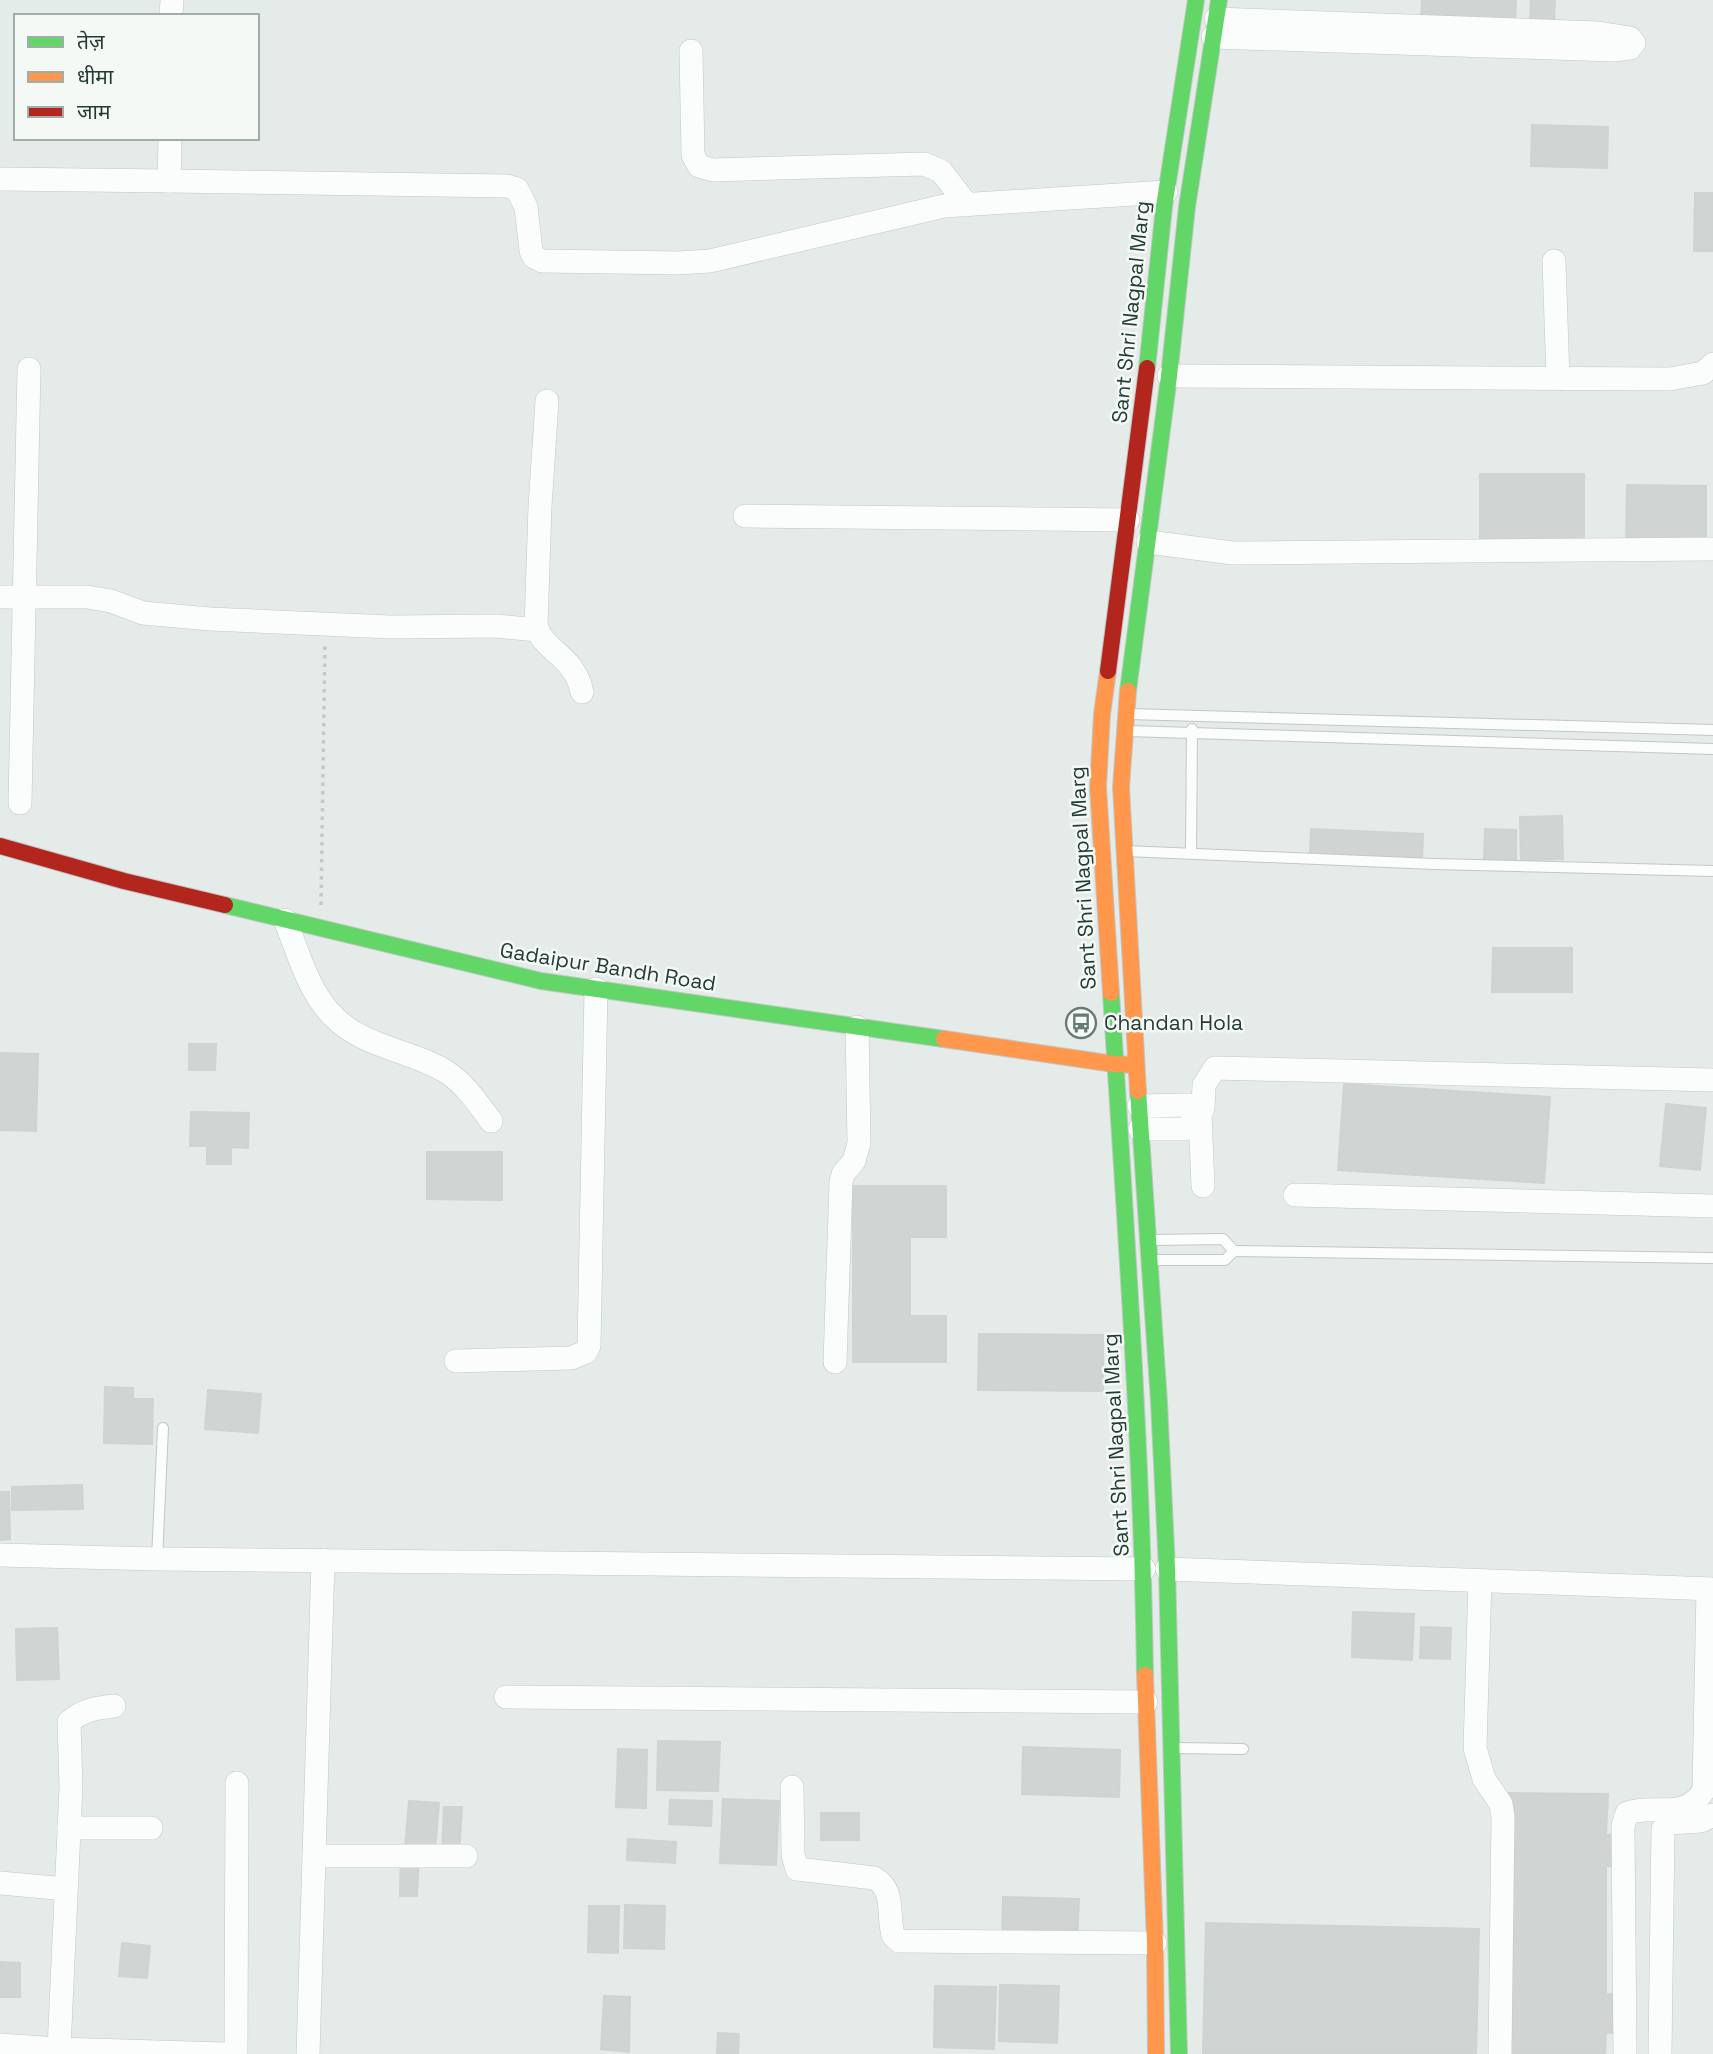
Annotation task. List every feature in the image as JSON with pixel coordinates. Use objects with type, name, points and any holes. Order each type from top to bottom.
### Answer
[{"type":"main road","name":"Sant Shri Nagpal Marg","points":[[1179,2054],[1173,1748],[1136,1404],[1098,787],[1102,714],[1128,520],[1166,192],[1196,0]]},
{"type":"main road","name":"Sant Shri Nagpal Marg","points":[[1156,2054],[1155,1943],[1146,1702],[1155,1569],[1159,1402],[1139,1117],[1121,787],[1125,714],[1169,376],[1187,207],[1216,19]]},
{"type":"main road","name":"Gadaipur Bandh Road","points":[[0,846],[124,881],[541,982],[1136,1065]]},
{"type":"street","points":[[1216,19],[1598,33],[1630,38],[1634,43],[1630,48],[1613,50],[1216,19]]},
{"type":"street","points":[[691,51],[692,155],[699,166],[713,170],[924,164],[941,171],[967,205]]},
{"type":"street","points":[[169,181],[170,140]]},
{"type":"street","points":[[0,179],[507,186],[517,189],[523,198],[531,250],[534,257],[542,261],[678,263],[709,261],[944,206],[1166,192]]},
{"type":"street","points":[[1554,261],[1558,379]]},
{"type":"street","points":[[1169,376],[1670,379],[1703,373],[1713,364]]},
{"type":"street","points":[[20,803],[29,369]]},
{"type":"street","points":[[547,401],[540,507],[537,630],[542,640],[569,663],[579,680],[582,692]]},
{"type":"street","points":[[745,516],[1128,520]]},
{"type":"street","points":[[1148,542],[1233,553],[1713,549]]},
{"type":"street","points":[[0,597],[103,599],[151,614],[209,620],[390,627],[496,626],[537,630]]},
{"type":"street","points":[[285,920],[315,991],[334,1018],[349,1030],[447,1072],[460,1083],[491,1121]]},
{"type":"street","points":[[456,1360],[571,1358],[586,1352],[589,1346],[593,1278],[596,989]]},
{"type":"street","points":[[835,1362],[841,1182],[843,1174],[854,1161],[860,1125],[856,1027]]},
{"type":"street","points":[[1197,1114],[1203,1108],[1204,1085],[1215,1068],[1713,1080]]},
{"type":"street","points":[[1139,1117],[1181,1104],[1188,1105],[1197,1114],[1203,1186]]},
{"type":"street","points":[[1295,1195],[1713,1206]]},
{"type":"street","points":[[0,1555],[1155,1569],[1711,1589],[1704,1790],[1697,1801],[1684,1808],[1637,1809],[1627,1813],[1623,1826],[1625,2054]]},
{"type":"street","points":[[308,2054],[323,1560]]},
{"type":"street","points":[[1480,1581],[1475,1748],[1484,1779],[1501,1804],[1503,1816],[1500,2054]]},
{"type":"street","points":[[506,1697],[1146,1702]]},
{"type":"street","points":[[60,2049],[71,1787],[69,1722],[78,1713],[114,1706]]},
{"type":"street","points":[[236,2054],[237,1783]]},
{"type":"street","points":[[792,1787],[793,1855],[797,1869],[874,1878],[880,1881],[886,1887],[890,1903],[893,1935],[899,1941],[1155,1943]]},
{"type":"street","points":[[1660,2054],[1663,1829],[1668,1823],[1701,1821],[1713,1815]]},
{"type":"street","points":[[69,1828],[151,1828]]},
{"type":"street","points":[[314,1856],[466,1856]]},
{"type":"street","points":[[0,1883],[66,1889]]},
{"type":"street","points":[[0,2045],[223,2054]]},
{"type":"lane","points":[[1125,714],[1713,730]]},
{"type":"lane","points":[[1191,853],[1193,716]]},
{"type":"lane","points":[[1124,731],[1713,749]]},
{"type":"lane","points":[[1123,851],[1434,864],[1713,871]]},
{"type":"lane","points":[[1148,1240],[1223,1239],[1234,1251]]},
{"type":"lane","points":[[1149,1260],[1225,1260],[1234,1251],[1713,1258]]},
{"type":"lane","points":[[157,1559],[163,1427]]},
{"type":"lane","points":[[1173,1748],[1243,1749]]},
{"type":"path","points":[[321,929],[325,624]]},
{"type":"building","points":[[1422,0],[1516,0],[1515,27],[1421,22]]},
{"type":"building","points":[[1531,0],[1555,0],[1554,23],[1530,22]]},
{"type":"building","points":[[1532,125],[1608,127],[1607,168],[1531,166]]},
{"type":"building","points":[[1695,193],[1713,193],[1713,251],[1694,251]]},
{"type":"building","points":[[1480,474],[1584,474],[1584,540],[1480,540]]},
{"type":"building","points":[[1627,485],[1706,486],[1706,546],[1626,545]]},
{"type":"building","points":[[1562,816],[1563,859],[1521,860],[1520,817]]},
{"type":"building","points":[[1311,829],[1423,834],[1422,861],[1310,856]]},
{"type":"building","points":[[1485,829],[1516,830],[1516,859],[1484,859]]},
{"type":"building","points":[[1493,948],[1572,948],[1572,992],[1492,992]]},
{"type":"building","points":[[189,1044],[216,1044],[215,1070],[189,1070]]},
{"type":"building","points":[[0,1053],[38,1054],[36,1131],[0,1130]]},
{"type":"building","points":[[1344,1084],[1550,1097],[1544,1183],[1338,1170]]},
{"type":"building","points":[[1666,1104],[1706,1108],[1700,1170],[1660,1166]]},
{"type":"building","points":[[191,1112],[249,1113],[248,1148],[231,1147],[231,1164],[207,1164],[207,1146],[190,1146]]},
{"type":"building","points":[[427,1152],[502,1152],[502,1200],[427,1199]]},
{"type":"building","points":[[853,1186],[946,1186],[946,1237],[910,1237],[910,1316],[946,1316],[946,1362],[853,1362]]},
{"type":"building","points":[[979,1334],[1103,1335],[1103,1391],[978,1390]]},
{"type":"building","points":[[105,1387],[133,1388],[133,1399],[153,1399],[152,1444],[104,1443]]},
{"type":"building","points":[[208,1390],[261,1394],[258,1433],[205,1429]]},
{"type":"building","points":[[82,1485],[83,1509],[12,1510],[12,1487]]},
{"type":"building","points":[[0,1492],[9,1492],[10,1539],[0,1540]]},
{"type":"building","points":[[1353,1612],[1414,1614],[1412,1660],[1352,1657]]},
{"type":"building","points":[[1421,1627],[1451,1628],[1450,1659],[1420,1658]]},
{"type":"building","points":[[57,1628],[59,1679],[17,1680],[16,1629]]},
{"type":"building","points":[[658,1741],[720,1742],[718,1791],[657,1790]]},
{"type":"building","points":[[1023,1747],[1120,1750],[1119,1797],[1022,1794]]},
{"type":"building","points":[[618,1749],[647,1750],[646,1808],[616,1807]]},
{"type":"building","points":[[1504,1793],[1608,1794],[1606,1835],[1626,1833],[1625,1866],[1606,1866],[1606,1994],[1626,1995],[1626,2032],[1606,2033],[1605,2054],[1505,2054]]},
{"type":"building","points":[[723,1799],[779,1801],[776,1865],[720,1863]]},
{"type":"building","points":[[670,1800],[712,1801],[711,1826],[669,1824]]},
{"type":"building","points":[[409,1801],[439,1803],[435,1851],[405,1849]]},
{"type":"building","points":[[444,1807],[462,1807],[459,1855],[442,1854]]},
{"type":"building","points":[[821,1813],[859,1813],[859,1840],[821,1840]]},
{"type":"building","points":[[628,1839],[676,1842],[675,1863],[627,1860]]},
{"type":"building","points":[[401,1857],[419,1858],[417,1896],[400,1896]]},
{"type":"building","points":[[1003,1897],[1079,1899],[1077,1942],[1002,1941]]},
{"type":"building","points":[[625,1905],[665,1906],[664,1949],[624,1948]]},
{"type":"building","points":[[589,1906],[619,1906],[618,1953],[588,1952]]},
{"type":"building","points":[[1206,1923],[1479,1929],[1476,2054],[1203,2054]]},
{"type":"building","points":[[122,1943],[150,1946],[147,1978],[119,1976]]},
{"type":"building","points":[[0,1962],[20,1963],[20,1997],[0,1997]]},
{"type":"building","points":[[1000,1985],[1059,1986],[1057,2043],[999,2041]]},
{"type":"building","points":[[935,1986],[996,1987],[994,2049],[934,2047]]},
{"type":"building","points":[[604,1996],[630,1997],[629,2052],[601,2049]]},
{"type":"building","points":[[718,2033],[739,2034],[738,2054],[717,2054]]},
{"type":"traffic: fast","points":[[1147,368],[1164,207],[1196,0]]},
{"type":"traffic: fast","points":[[1128,691],[1169,376],[1187,207],[1219,0]]},
{"type":"traffic: fast","points":[[225,905],[541,981],[944,1039]]},
{"type":"traffic: fast","points":[[1111,993],[1137,1419],[1145,1675]]},
{"type":"traffic: fast","points":[[1138,1091],[1159,1402],[1167,1569],[1179,2054]]},
{"type":"traffic: slow","points":[[1108,671],[1102,714],[1098,787],[1111,993]]},
{"type":"traffic: slow","points":[[1128,691],[1121,787],[1138,1091]]},
{"type":"traffic: slow","points":[[944,1039],[1135,1065]]},
{"type":"traffic: slow","points":[[1145,1675],[1155,1943],[1156,2054]]},
{"type":"traffic: jam","points":[[1108,671],[1147,368]]},
{"type":"traffic: jam","points":[[0,846],[124,881],[225,905]]},
{"type":"place","name":"Chandan Hola","points":[[1081,1023]]}]
